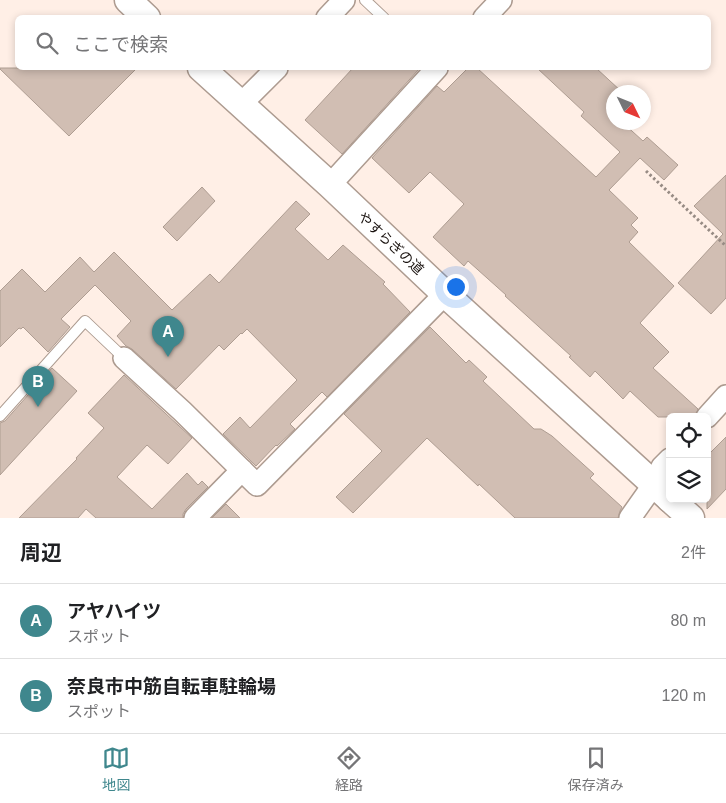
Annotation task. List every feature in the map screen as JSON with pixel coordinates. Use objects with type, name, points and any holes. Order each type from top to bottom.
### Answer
[{"type":"street","points":[[128,0],[144,15]]},
{"type":"street","points":[[329,15],[344,0]]},
{"type":"street","points":[[487,15],[501,0]]},
{"type":"street","name":"やすらぎの道","points":[[203,70],[691,518]]},
{"type":"street","points":[[242,104],[276,70]]},
{"type":"street","points":[[330,185],[435,70]]},
{"type":"street","points":[[124,358],[182,411],[257,485],[445,294]]},
{"type":"street","points":[[711,413],[726,396]]},
{"type":"street","points":[[630,518],[665,494],[662,468],[666,464]]},
{"type":"street","points":[[195,518],[242,470]]},
{"type":"lane","points":[[365,0],[381,15]]},
{"type":"lane","points":[[0,416],[85,321],[124,358]]},
{"type":"path","points":[[646,171],[726,246]]},
{"type":"building","points":[[15,68],[15,70],[135,70],[69,136],[0,69]]},
{"type":"building","points":[[351,70],[418,70],[342,154],[305,120]]},
{"type":"building","points":[[466,70],[479,70],[596,177],[620,152],[581,116],[584,112],[539,70],[598,70],[614,85],[606,85],[606,130],[631,130],[643,141],[647,137],[678,165],[664,180],[640,158],[609,190],[638,218],[631,225],[638,232],[629,242],[674,286],[640,323],[669,352],[653,368],[698,409],[696,413],[666,413],[666,417],[658,417],[630,391],[623,399],[595,371],[590,377],[569,357],[571,356],[468,261],[464,266],[433,237],[464,204],[430,172],[409,193],[372,158],[437,86],[444,92]]},
{"type":"building","points":[[726,175],[726,298],[711,314],[678,283],[723,234],[694,206]]},
{"type":"building","points":[[202,187],[215,201],[177,241],[163,227]]},
{"type":"building","points":[[296,201],[310,214],[295,229],[328,260],[343,245],[385,282],[383,284],[410,312],[327,397],[322,392],[290,424],[295,429],[256,466],[223,434],[240,417],[250,428],[297,380],[247,329],[224,350],[219,345],[176,389],[117,336],[131,321],[95,285],[61,319],[70,327],[48,352],[23,327],[19,328],[0,347],[0,291],[22,269],[45,292],[80,257],[94,272],[114,252],[172,310],[210,274],[219,283]]},
{"type":"building","points":[[430,327],[466,363],[469,360],[487,377],[483,381],[534,429],[541,429],[552,436],[594,474],[590,478],[622,507],[618,518],[515,518],[427,438],[353,513],[336,497],[382,451],[344,414]]},
{"type":"building","points":[[52,368],[77,391],[0,475],[0,423],[5,421]]},
{"type":"building","points":[[124,375],[192,438],[168,464],[147,445],[117,477],[152,509],[187,473],[198,485],[202,481],[208,487],[186,509],[183,518],[96,518],[86,509],[78,518],[19,518],[77,459],[104,428],[88,413]]},
{"type":"building","points":[[726,437],[726,489],[707,509],[707,503],[711,503],[711,452]]},
{"type":"building","points":[[226,504],[240,518],[212,518]]},
{"type":"place","name":"アヤハイツ","points":[[168,357]]},
{"type":"place","name":"奈良市中筋自転車駐輪場","points":[[38,407]]}]
